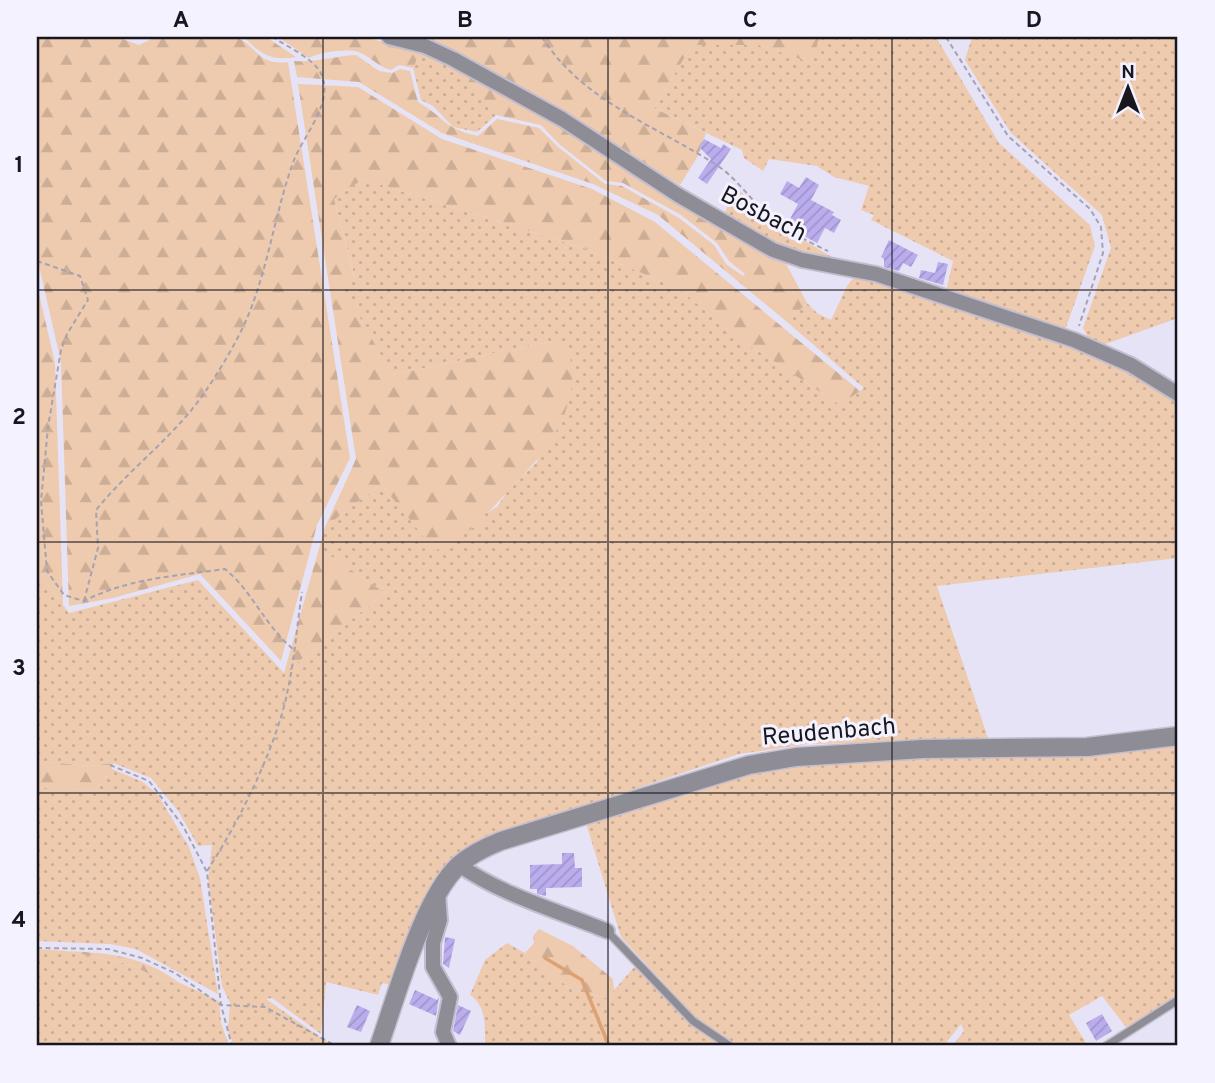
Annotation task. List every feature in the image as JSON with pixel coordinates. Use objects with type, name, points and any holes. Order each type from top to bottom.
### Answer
[{"type":"street","name":"Bosbach","points":[[390,37],[425,46],[453,59],[562,119],[688,202],[773,250],[802,260],[876,274],[1074,340],[1130,365],[1178,394]]},
{"type":"street","name":"Reudenbach","points":[[379,1046],[438,894],[459,865],[476,852],[501,841],[750,765],[796,757],[923,749],[1087,747],[1178,736]]},
{"type":"street","points":[[459,865],[514,897],[607,931]]},
{"type":"street","points":[[438,894],[440,919],[433,943],[433,967],[450,998],[443,1032],[449,1046]]},
{"type":"lane","points":[[607,931],[693,1021],[730,1046]]},
{"type":"lane","points":[[1108,1046],[1178,1000]]},
{"type":"path","points":[[84,601],[98,548],[96,510],[119,482],[178,429],[205,392],[234,343],[253,304],[293,163],[305,134],[321,107],[323,78],[318,68],[273,37]]},
{"type":"path","points":[[542,37],[557,59],[598,96],[719,167],[759,206],[809,243],[830,252]]},
{"type":"path","points":[[946,37],[1008,136],[1090,209],[1101,227],[1103,253],[1074,340]]},
{"type":"path","points":[[37,261],[80,276],[88,300],[67,334],[61,351],[48,427],[41,501],[47,571],[64,595],[84,601],[108,588],[165,575],[225,569],[242,583],[277,636],[293,649]]},
{"type":"path","points":[[37,497],[41,501]]},
{"type":"path","points":[[206,872],[229,837],[277,729],[288,689],[302,592]]},
{"type":"path","points":[[110,765],[149,781],[183,826],[206,872],[221,1004],[232,1046]]},
{"type":"path","points":[[37,948],[108,949],[142,958],[175,973],[221,1004],[265,1007],[336,1046]]},
{"type":"green space","points":[[37,37],[117,37],[139,45],[156,37],[235,37],[269,61],[288,62],[350,458],[317,525],[281,661],[200,574],[113,598],[69,606],[61,362],[37,257]]},
{"type":"green space","points":[[244,37],[266,37],[296,57],[267,55]]},
{"type":"green space","points":[[278,37],[372,39],[420,52],[413,68],[399,65],[391,70],[355,51],[344,50],[309,58]]},
{"type":"green space","points":[[418,37],[819,37],[812,63],[759,45],[692,45],[654,108],[706,133],[698,156],[680,185],[520,87]]},
{"type":"green space","points":[[819,37],[936,37],[999,143],[1090,225],[1095,246],[1064,333],[945,296],[953,261],[871,220],[874,215],[861,210],[869,186],[834,177],[817,166],[769,159],[763,171],[744,158],[742,150],[654,108],[692,45],[759,45],[811,62]]},
{"type":"green space","points":[[972,37],[1178,37],[1178,318],[1100,346],[1090,341],[1083,328],[1111,248],[1102,215],[1011,133],[965,60]]},
{"type":"green space","points":[[420,52],[471,76],[469,83],[496,115],[477,132],[453,127],[433,106],[421,100],[413,68]]},
{"type":"green space","points":[[356,55],[379,71],[410,71],[418,102],[457,130],[478,136],[497,119],[539,128],[605,184],[622,186],[679,218],[714,245],[726,264],[743,276],[745,274],[729,261],[717,243],[681,215],[623,183],[606,181],[559,144],[541,125],[496,115],[468,83],[471,76],[559,125],[750,245],[783,258],[807,303],[787,322],[658,215],[593,184],[442,133],[359,82],[297,77],[294,61]]},
{"type":"green space","points":[[298,84],[358,87],[442,139],[592,189],[655,222],[860,391],[840,405],[734,335],[681,290],[586,249],[363,179],[334,199],[355,279],[338,278],[392,375],[556,340],[570,359],[572,380],[564,415],[556,432],[535,462],[493,507],[480,517],[483,522],[435,551],[381,484],[325,527],[356,459]]},
{"type":"green space","points":[[363,179],[586,249],[681,290],[734,335],[840,405],[864,388],[787,322],[807,303],[817,313],[831,320],[847,286],[855,276],[1109,358],[1178,400],[1178,558],[937,586],[989,741],[808,744],[739,754],[474,843],[447,863],[428,892],[391,985],[382,983],[378,995],[326,982],[321,1034],[272,998],[266,999],[333,1046],[234,1046],[228,1031],[230,1003],[222,986],[208,879],[212,845],[198,846],[179,812],[151,778],[113,763],[89,766],[37,761],[37,570],[69,613],[198,580],[284,673],[385,593],[319,548],[325,527],[381,484],[435,550],[483,522],[479,517],[497,507],[507,492],[537,462],[556,340],[392,375],[337,278],[355,278],[334,199]]},
{"type":"green space","points":[[735,186],[788,230],[848,266],[784,246],[724,215]]},
{"type":"green space","points":[[37,285],[55,363],[63,605],[37,570]]},
{"type":"green space","points":[[319,548],[385,593],[284,673]]},
{"type":"green space","points":[[1178,742],[1178,1003],[1126,1027],[1102,996],[1069,1015],[1086,1043],[1076,1046],[952,1046],[964,1031],[961,1024],[946,1043],[947,1046],[739,1046],[699,1021],[621,937],[585,820],[656,797],[751,772],[825,761],[976,750]]},
{"type":"green space","points":[[37,761],[89,766],[113,763],[112,769],[94,791],[37,787]]},
{"type":"green space","points":[[112,769],[143,782],[158,795],[189,847],[200,878],[218,994],[136,949],[110,944],[37,941],[37,787],[94,791]]},
{"type":"green space","points":[[539,929],[573,946],[613,979],[614,990],[607,998],[572,990],[525,953],[534,943],[533,936]]},
{"type":"green space","points":[[507,943],[525,953],[572,990],[607,998],[637,964],[691,1024],[722,1046],[485,1046],[482,1011],[470,995],[485,960]]},
{"type":"green space","points":[[37,949],[66,951],[132,965],[161,980],[178,982],[219,1001],[221,1023],[229,1046],[37,1046]]},
{"type":"green space","points":[[67,951],[97,953],[139,961],[178,982],[161,980],[132,965]]},
{"type":"building","points":[[704,139],[721,148],[723,144],[731,149],[707,184],[698,178],[711,159],[699,147]]},
{"type":"building","points":[[806,177],[819,185],[811,200],[834,212],[832,215],[841,220],[834,233],[825,228],[817,243],[804,236],[807,231],[789,221],[798,204],[780,194],[787,181],[799,188]]},
{"type":"building","points":[[889,240],[918,255],[911,267],[903,263],[899,271],[884,267],[884,259],[881,257]]},
{"type":"building","points":[[938,262],[948,264],[943,285],[919,278],[921,270],[935,273]]},
{"type":"building","points":[[562,853],[574,853],[575,868],[582,868],[582,887],[546,888],[546,896],[537,894],[537,889],[530,889],[530,865],[562,864]]},
{"type":"building","points":[[445,937],[455,939],[449,968],[443,964]]},
{"type":"building","points":[[415,990],[437,1000],[439,997],[436,1016],[409,1004]]},
{"type":"building","points":[[357,1005],[370,1011],[361,1032],[347,1027]]},
{"type":"building","points":[[458,1005],[471,1011],[460,1035],[453,1031]]},
{"type":"building","points":[[1102,1014],[1112,1031],[1096,1041],[1086,1023]]},
{"type":"waterway","points":[[545,958],[582,980],[609,1046]]}]
